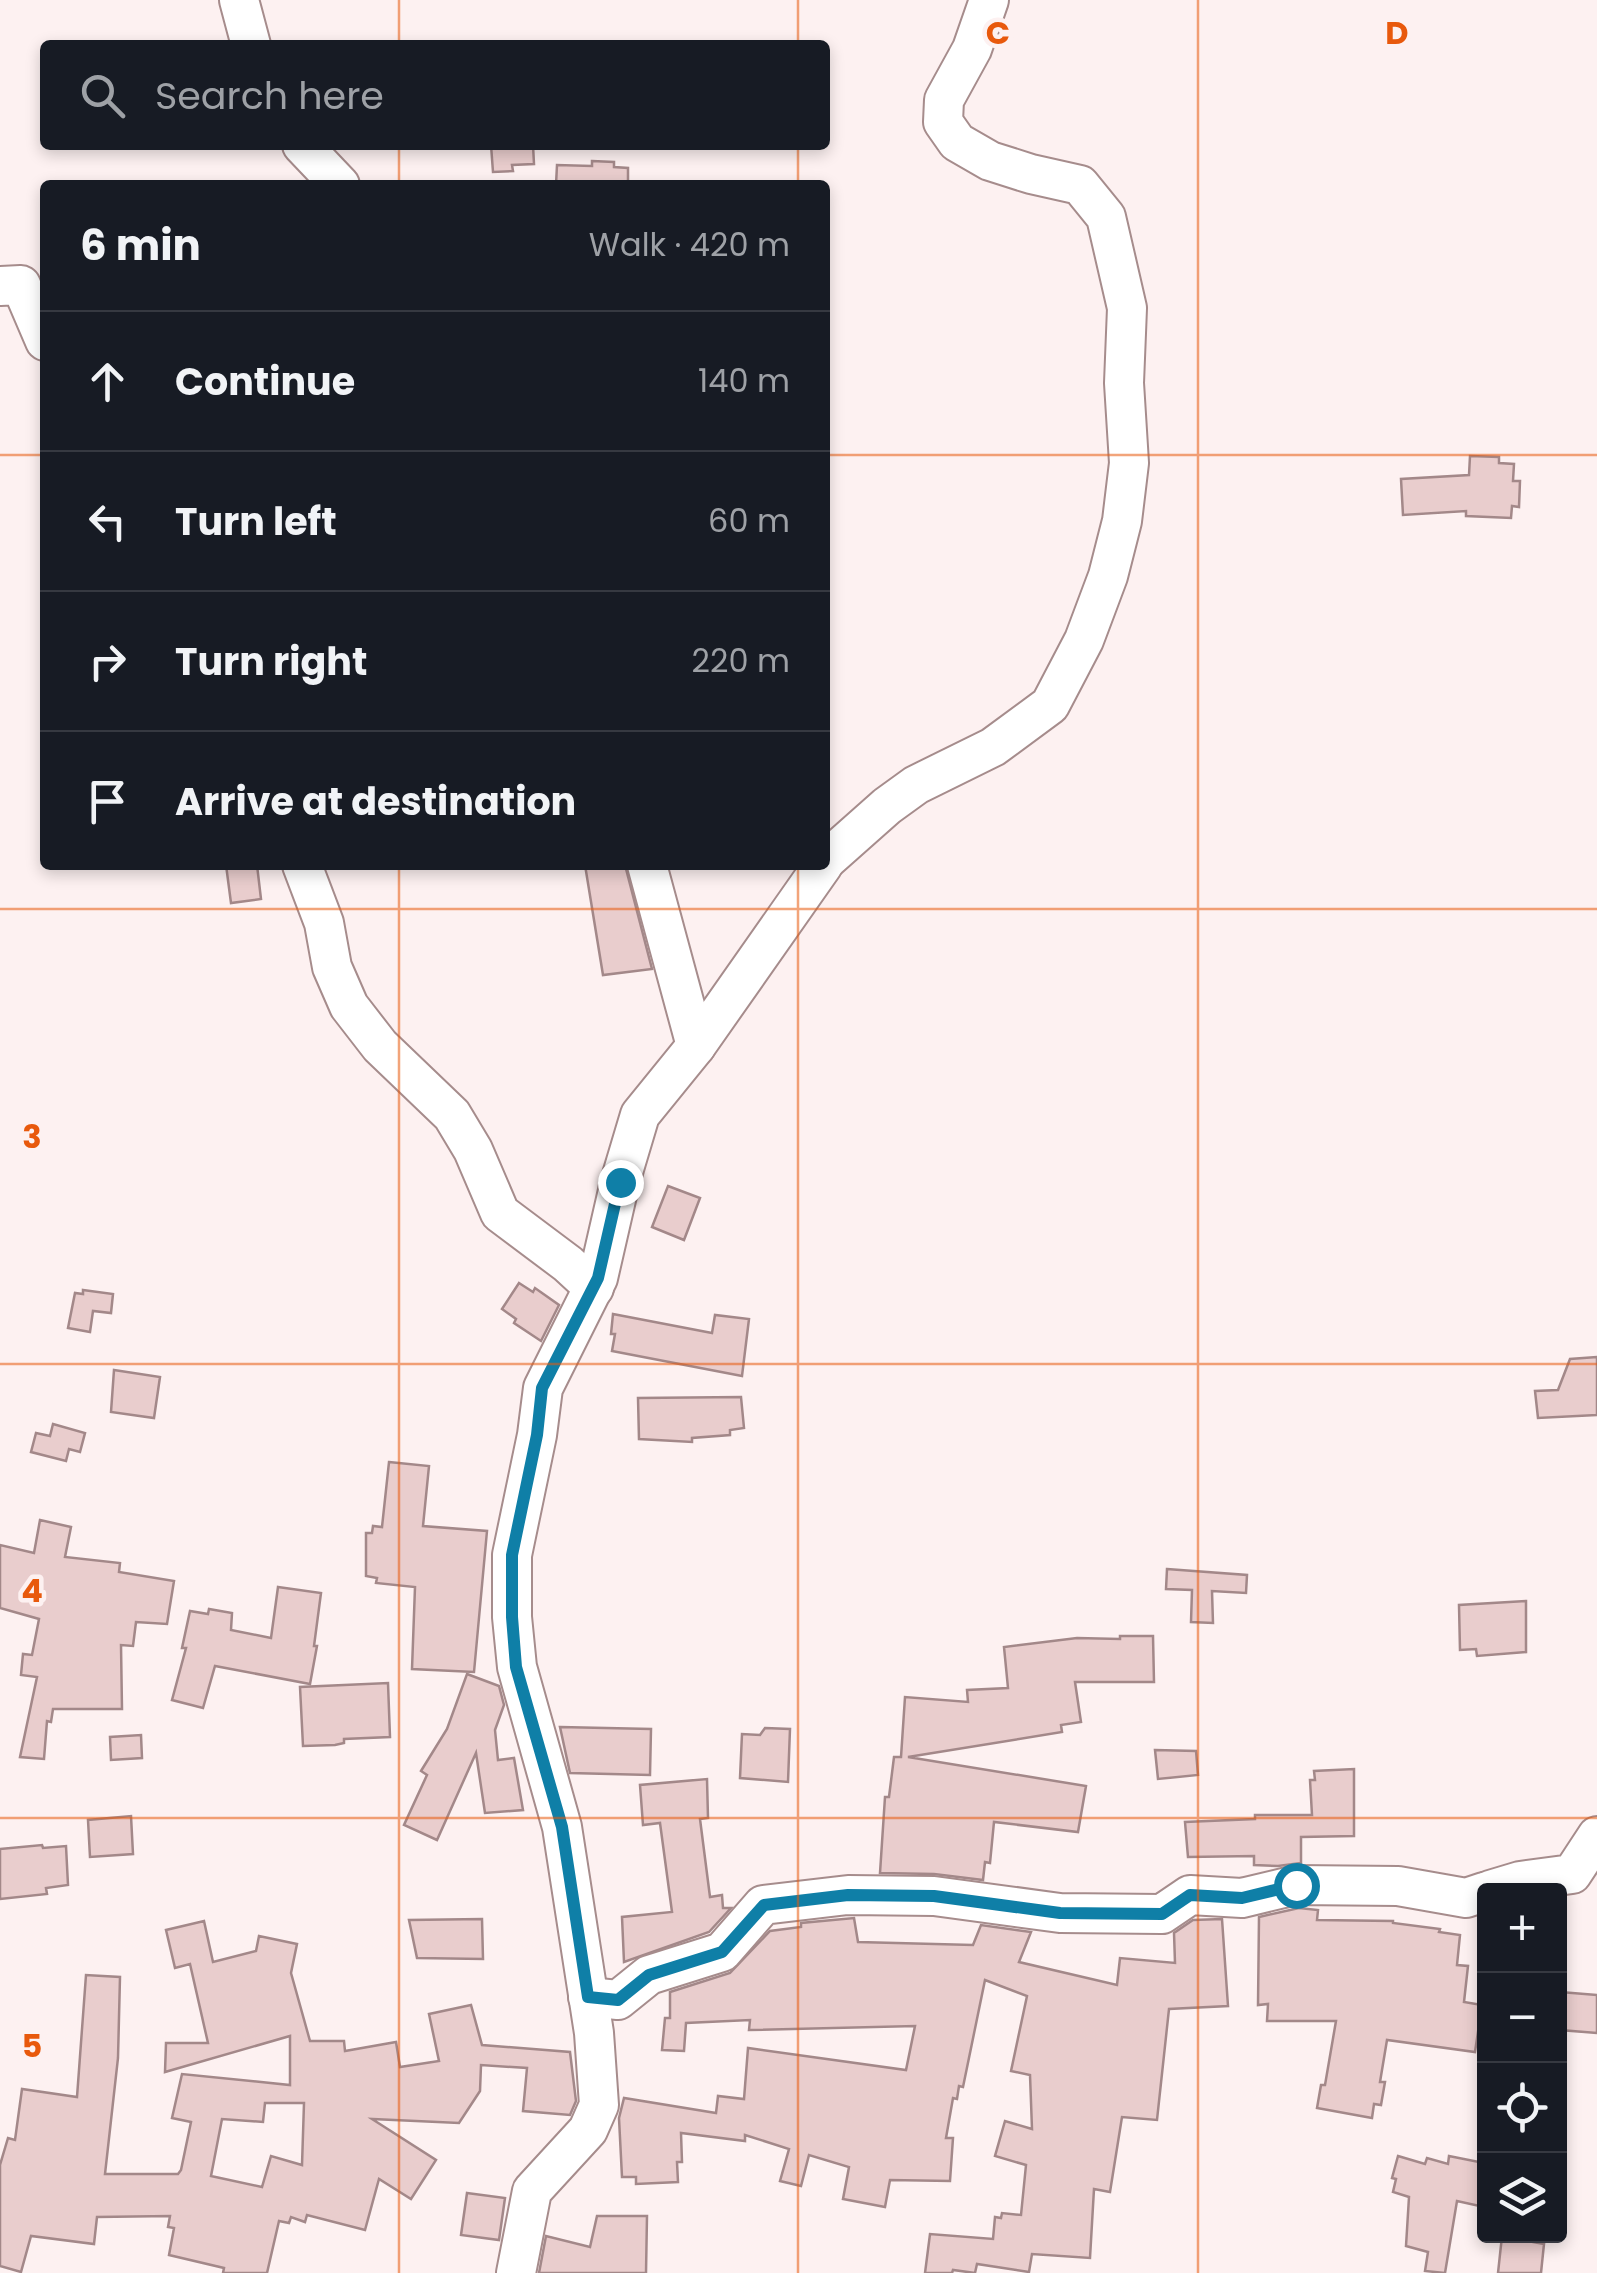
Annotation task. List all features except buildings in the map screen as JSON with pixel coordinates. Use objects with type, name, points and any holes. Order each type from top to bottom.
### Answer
[{"type":"street","points":[[239,0],[249,40]]},
{"type":"street","points":[[830,858],[916,784],[993,747],[1050,705],[1084,640],[1108,576],[1122,521],[1129,463],[1124,383],[1127,308],[1106,217],[1080,185],[990,161],[957,142],[942,122],[944,100],[972,49],[989,0]]},
{"type":"street","points":[[307,150],[335,180]]},
{"type":"street","points":[[0,286],[21,285],[40,329]]},
{"type":"street","points":[[304,870],[324,923],[332,967],[350,1006],[380,1046],[452,1115],[473,1150],[500,1213],[594,1288]]},
{"type":"street","points":[[648,870],[696,1046]]},
{"type":"street","points":[[516,2273],[532,2191],[588,2130],[599,2106],[588,1997],[562,1827],[516,1667],[512,1617],[512,1555],[545,1379],[594,1288],[640,1115],[696,1046],[819,870]]},
{"type":"street","points":[[1511,1883],[1572,1874],[1597,1836]]},
{"type":"street","points":[[588,1997],[618,2000],[649,1975],[722,1952],[764,1905],[848,1895],[934,1896],[1060,1913],[1162,1914],[1190,1895],[1242,1898],[1296,1885],[1398,1886],[1466,1898],[1477,1894]]},
{"type":"route","points":[[620,1182],[598,1278],[542,1388],[537,1435],[512,1555],[516,1667],[562,1827],[588,1997],[618,2000],[649,1975],[722,1952],[764,1905],[848,1895],[934,1896],[1060,1913],[1162,1914],[1190,1895],[1242,1898],[1296,1885]]}]
